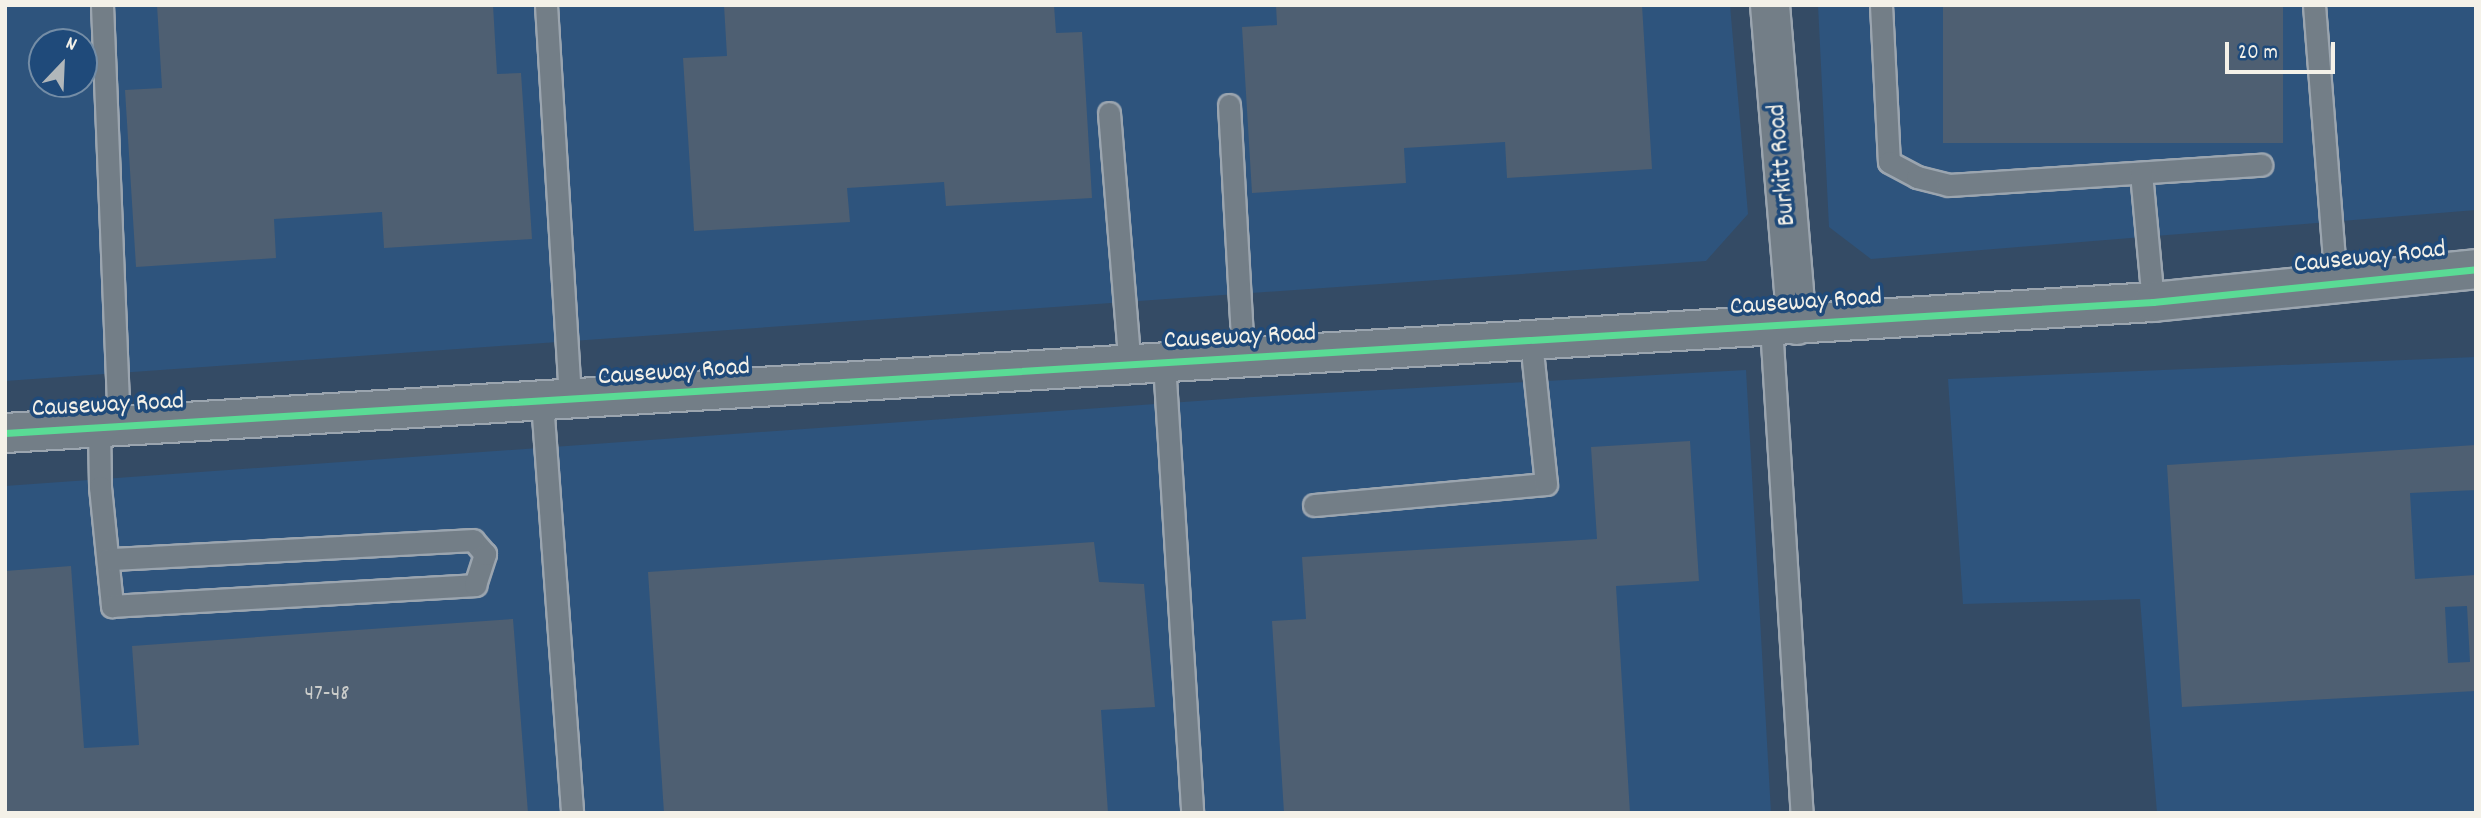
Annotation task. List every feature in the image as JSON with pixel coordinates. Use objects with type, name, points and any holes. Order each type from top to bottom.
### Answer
[{"type":"street","name":"Burkitt Road","points":[[1770,5],[1784,325]]},
{"type":"street","name":"Causeway Road","points":[[5,433],[2153,302],[2476,269]]},
{"type":"lane","points":[[102,5],[109,427],[108,559],[112,606],[475,584],[485,554],[473,540],[108,559]]},
{"type":"lane","points":[[546,5],[556,401],[572,813]]},
{"type":"lane","points":[[1881,5],[1889,162],[1948,185],[2261,165]]},
{"type":"lane","points":[[2314,5],[2336,282]]},
{"type":"lane","points":[[1229,105],[1243,359]]},
{"type":"lane","points":[[1109,113],[1147,365],[1192,813]]},
{"type":"lane","points":[[2141,173],[2153,302]]},
{"type":"lane","points":[[1784,325],[1802,813]]},
{"type":"lane","points":[[1314,505],[1546,484],[1531,341]]},
{"type":"shaded area","points":[[5,5],[1730,5],[1748,214],[1706,261],[5,381]]},
{"type":"shaded area","points":[[1818,5],[2476,5],[2476,210],[1871,259],[1829,227]]},
{"type":"shaded area","points":[[2476,357],[2476,813],[2157,813],[2140,599],[1963,604],[1948,379]]},
{"type":"shaded area","points":[[1746,370],[1771,813],[5,813],[5,486],[1253,397]]},
{"type":"building","points":[[157,5],[493,5],[497,74],[521,73],[532,239],[384,248],[382,212],[274,219],[276,258],[136,267],[125,90],[162,88]]},
{"type":"building","points":[[724,5],[1054,5],[1056,33],[1082,32],[1092,198],[946,206],[944,182],[847,188],[850,222],[694,231],[683,58],[727,56]]},
{"type":"building","points":[[1276,5],[1642,5],[1652,169],[1507,178],[1505,142],[1404,148],[1406,183],[1252,193],[1242,27],[1277,25]]},
{"type":"building","points":[[1943,5],[2283,5],[2283,143],[1943,143]]},
{"type":"building","points":[[1690,441],[1699,581],[1616,586],[1630,813],[1284,813],[1272,621],[1306,619],[1302,557],[1597,539],[1591,447]]},
{"type":"building","points":[[2476,445],[2476,490],[2410,493],[2415,579],[2476,575],[2476,691],[2182,707],[2167,465]],"holes":[[[2467,606],[2470,662],[2448,663],[2445,607]]]},
{"type":"building","points":[[1094,542],[1099,582],[1144,584],[1155,707],[1101,710],[1108,813],[664,813],[648,572]]},
{"type":"building","points":[[71,566],[84,748],[139,745],[132,646],[513,619],[528,813],[5,813],[5,571]]},
{"type":"cycle path","points":[[5,433],[2153,302],[2476,269]]}]
